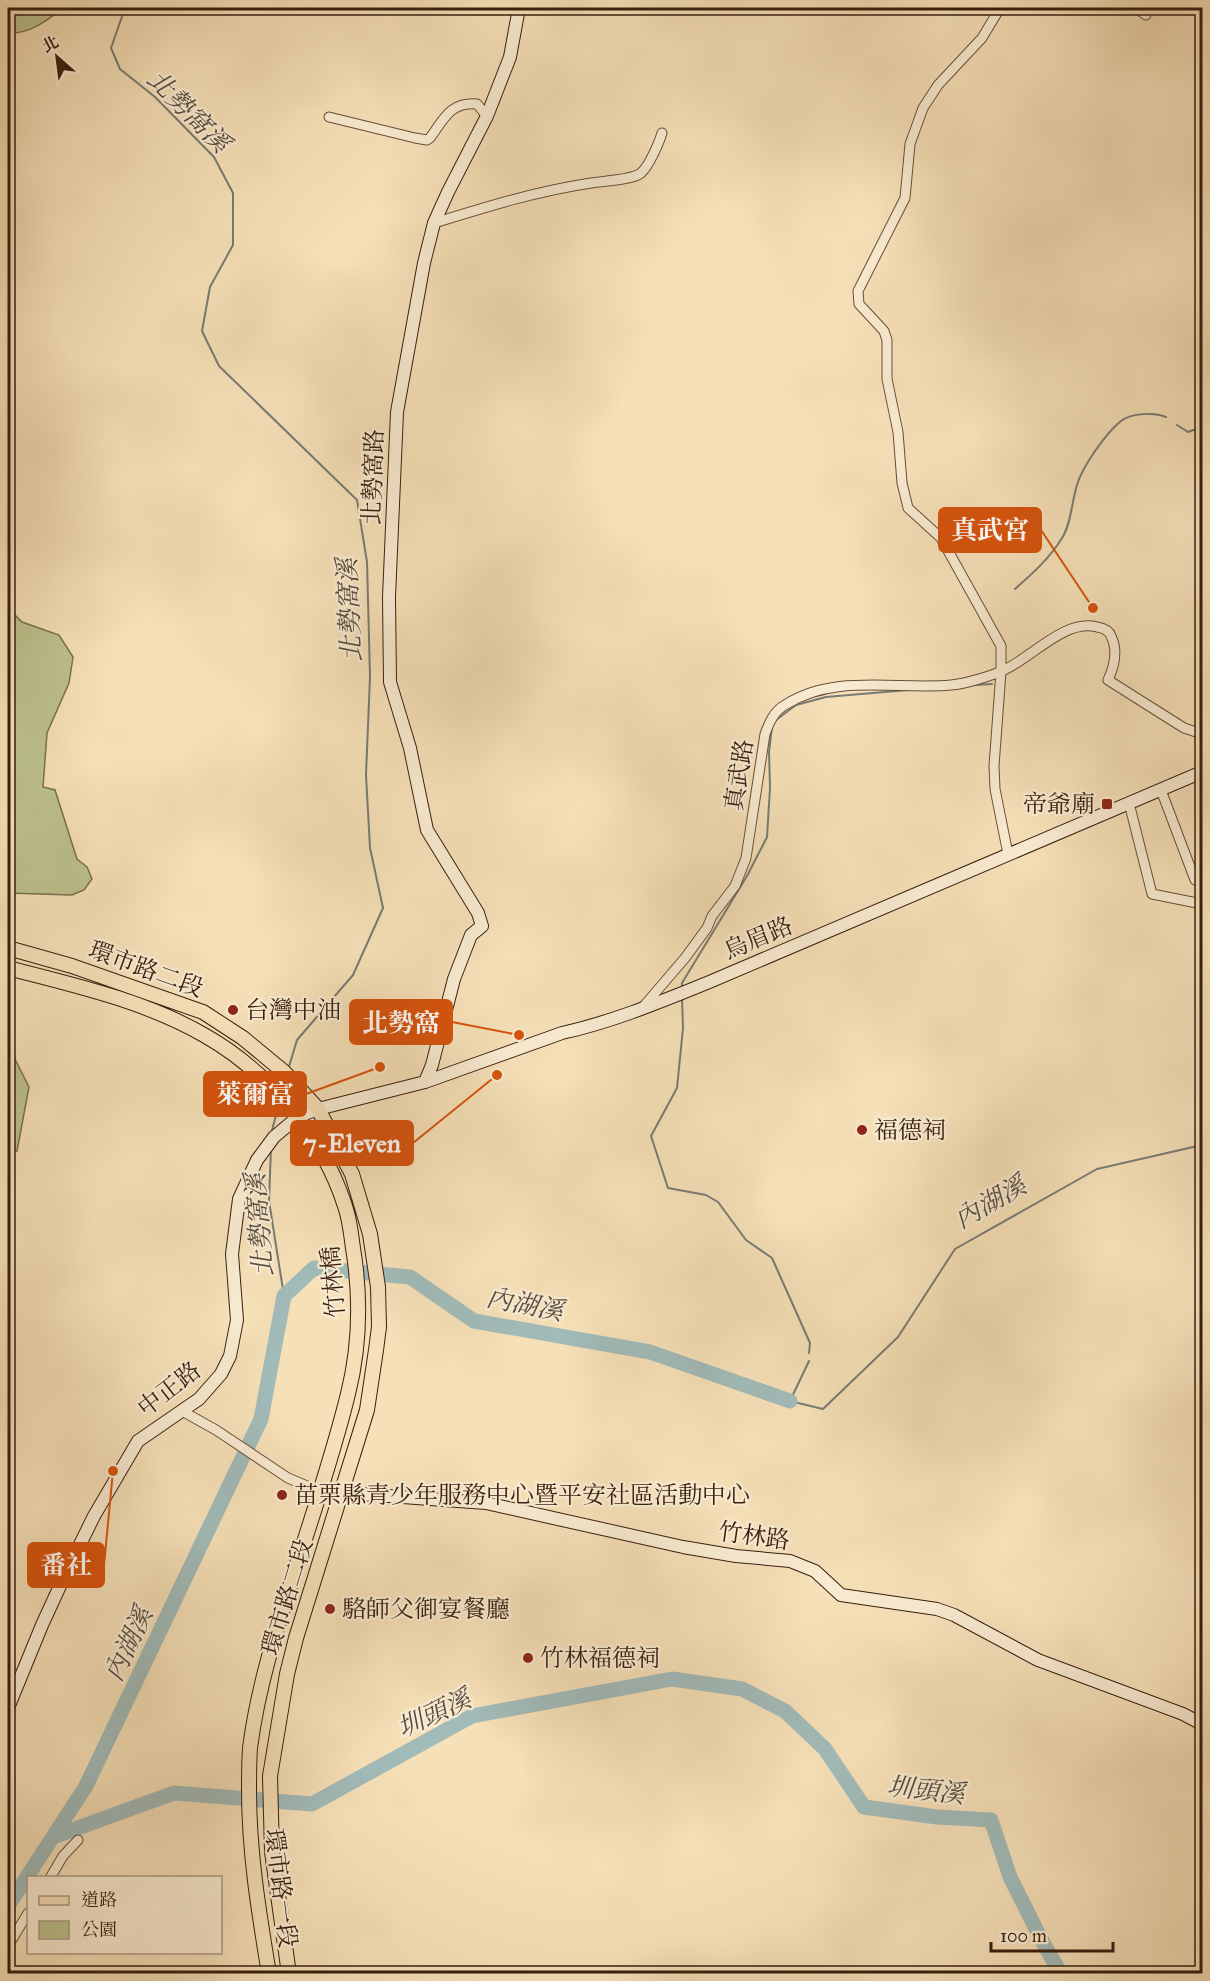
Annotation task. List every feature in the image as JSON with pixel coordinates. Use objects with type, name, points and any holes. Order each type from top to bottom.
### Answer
[{"type":"main road","name":"環市路二段","points":[[8,948],[72,966],[203,1012],[261,1051],[318,1108]]},
{"type":"main road","name":"環市路二段","points":[[8,968],[149,1009],[205,1035],[249,1067],[299,1116]]},
{"type":"main road","name":"竹林橋","points":[[318,1108],[352,1174],[370,1234],[378,1287],[379,1327]]},
{"type":"main road","name":"竹林橋","points":[[299,1116],[326,1162],[346,1207],[357,1270],[359,1329]]},
{"type":"main road","name":"環市路二段","points":[[290,1974],[272,1851],[270,1776],[287,1674],[296,1638],[367,1410],[379,1327]]},
{"type":"main road","name":"環市路二段","points":[[249,1808],[250,1749],[275,1629],[349,1392],[359,1329]]},
{"type":"main road","name":"環市路一段","points":[[249,1808],[250,1851],[255,1894],[269,1974]]},
{"type":"street","name":"北勢窩路","points":[[425,1083],[432,1065],[454,979],[471,936],[482,927],[478,913],[427,830],[410,748],[390,682],[389,597],[397,411],[424,263],[434,223],[487,116],[510,57],[519,8]]},
{"type":"street","points":[[1000,8],[977,44],[938,85],[923,108],[910,144],[905,198],[858,291],[859,304],[884,331],[887,339],[887,379],[898,432],[902,483],[908,508],[941,538],[1000,646],[1001,672],[994,766],[995,789],[1008,854]]},
{"type":"street","points":[[1136,8],[1146,15]]},
{"type":"street","points":[[329,117],[427,140],[448,112],[465,103],[477,104],[487,116]]},
{"type":"street","points":[[434,223],[513,198],[633,177],[641,173],[659,143],[662,133]]},
{"type":"street","name":"真武路","points":[[642,1009],[685,958],[707,928],[711,916],[735,886],[746,858],[765,734],[770,719],[784,705],[806,695],[836,686],[952,685],[1001,672],[1021,662],[1072,627],[1089,625],[1105,629],[1110,633],[1115,656],[1108,680],[1184,728],[1203,734]]},
{"type":"street","name":"烏眉路","points":[[318,1108],[425,1083],[562,1033],[642,1009],[1203,772]]},
{"type":"street","points":[[1161,790],[1195,880],[1203,882]]},
{"type":"street","points":[[1129,803],[1152,894],[1203,904]]},
{"type":"street","name":"中正路","points":[[8,1708],[65,1575],[94,1516],[138,1441],[199,1399],[221,1374],[230,1356],[237,1320],[232,1254],[238,1198],[256,1160],[274,1137],[299,1116],[318,1108]]},
{"type":"street","name":"竹林路","points":[[182,1411],[216,1430],[274,1470],[319,1491],[486,1503],[683,1547],[736,1556],[790,1561],[815,1570],[841,1594],[937,1609],[954,1615],[1038,1660],[1203,1724]]},
{"type":"street","points":[[51,1876],[63,1856],[78,1840]]},
{"type":"street","points":[[8,1946],[27,1915]]},
{"type":"green space","points":[[8,8],[63,8],[31,29],[8,33]]},
{"type":"green space","points":[[8,608],[22,622],[59,635],[73,657],[69,683],[47,733],[43,787],[55,790],[77,859],[87,867],[92,879],[84,890],[72,895],[8,893]]},
{"type":"green space","points":[[14,1057],[29,1087],[17,1151],[8,1151],[8,1059]]},
{"type":"waterway","name":"北勢窩溪","points":[[125,8],[111,48],[120,69],[155,97],[214,157],[233,193],[233,245],[210,287],[202,331],[219,366],[357,500],[367,562],[370,677],[366,775],[370,848],[383,908],[353,975],[297,1040],[288,1070]]},
{"type":"waterway","points":[[1015,589],[1046,559],[1062,538],[1080,478],[1089,460],[1108,434],[1121,421],[1131,416],[1150,414],[1166,417]]},
{"type":"waterway","points":[[1177,425],[1188,432],[1202,427]]},
{"type":"waterway","points":[[974,685],[992,684]]},
{"type":"waterway","points":[[776,720],[796,705],[826,697],[908,690]]},
{"type":"waterway","points":[[682,989],[682,983],[747,876],[767,837],[770,788],[769,752],[772,727]]},
{"type":"waterway","points":[[682,998],[683,1028],[677,1088],[651,1136],[668,1188],[706,1195],[718,1202],[746,1240],[772,1258],[810,1343],[809,1353]]},
{"type":"waterway","name":"北勢窩溪","points":[[271,1134],[279,1104]]},
{"type":"waterway","name":"內湖溪","points":[[809,1361],[790,1401],[823,1409],[898,1337],[955,1249],[1097,1169],[1202,1145]]},
{"type":"waterway","name":"北勢窩溪","points":[[271,1148],[269,1201],[284,1296]]},
{"type":"waterway","name":"內湖溪","points":[[28,1876],[86,1786],[261,1419],[284,1296],[314,1268],[410,1277],[474,1321],[650,1352],[790,1401]]},
{"type":"waterway","name":"圳頭溪","points":[[53,1837],[174,1793],[312,1804],[472,1716],[672,1679],[742,1689],[785,1711],[825,1749],[864,1807],[937,1817],[991,1820],[1010,1877],[1061,1974]]},
{"type":"waterway","name":"內湖溪","points":[[8,1906],[27,1877]]},
{"type":"place","name":"真武宮","points":[[1093,608]]},
{"type":"place","name":"帝爺廟","points":[[1107,804]]},
{"type":"place","name":"台灣中油","points":[[233,1010]]},
{"type":"place","name":"北勢窩","points":[[519,1035]]},
{"type":"place","name":"萊爾富","points":[[380,1067]]},
{"type":"place","name":"7-Eleven","points":[[497,1075]]},
{"type":"place","name":"福德祠","points":[[862,1130]]},
{"type":"place","name":"番社","points":[[113,1471]]},
{"type":"place","name":"苗栗縣青少年服務中心暨平安社區活動中心","points":[[282,1495]]},
{"type":"place","name":"駱師父御宴餐廳","points":[[330,1609]]},
{"type":"place","name":"竹林福德祠","points":[[528,1658]]}]
